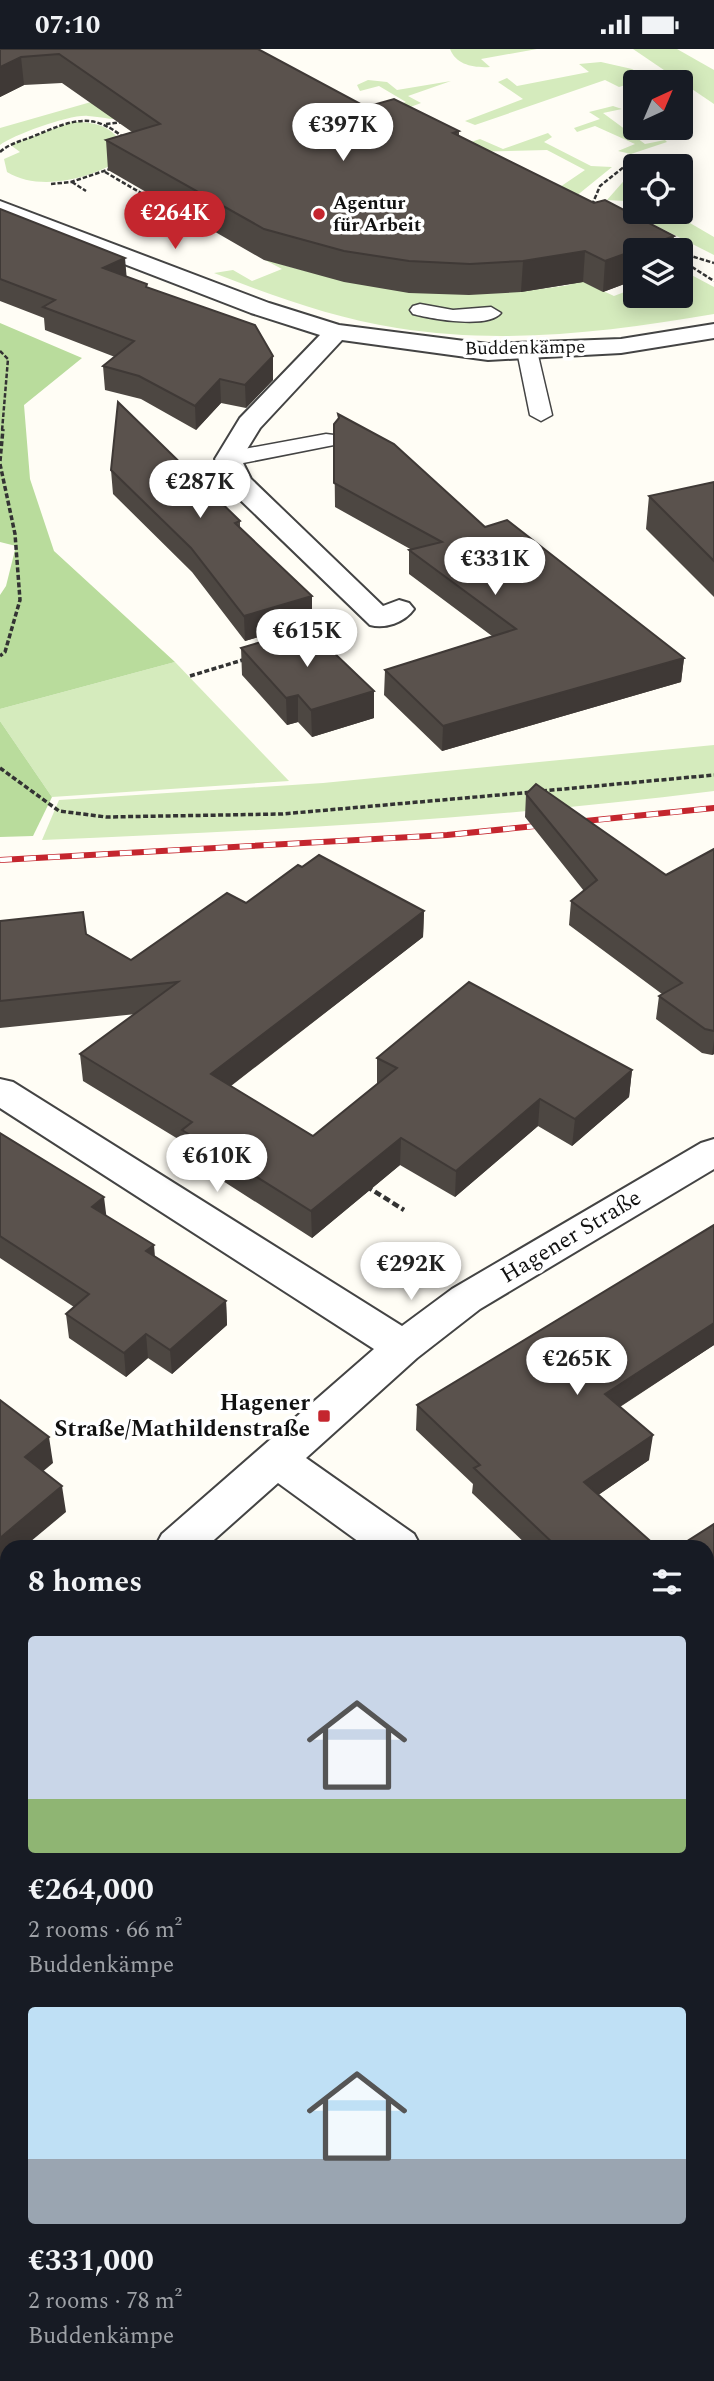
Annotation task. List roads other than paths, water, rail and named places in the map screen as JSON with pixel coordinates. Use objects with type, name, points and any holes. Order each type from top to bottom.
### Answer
[{"type":"street","name":"Buddenkämpe","points":[[0,208],[260,307],[336,332],[441,348],[527,351],[621,346],[714,331]]},
{"type":"street","points":[[336,332],[249,424],[228,459],[239,483],[389,614]]},
{"type":"street","points":[[0,1091],[403,1347]]},
{"type":"street","name":"Hagener Straße","points":[[185,1540],[403,1347],[467,1299],[714,1152]]},
{"type":"street","points":[[278,1460],[389,1540]]},
{"type":"lane","points":[[420,310],[453,316],[491,313]]},
{"type":"lane","points":[[441,348],[453,316]]},
{"type":"lane","points":[[527,351],[541,415]]},
{"type":"lane","points":[[228,459],[326,440]]},
{"type":"railway","points":[[0,860],[447,835],[714,808]]},
{"type":"place","name":"Agentur für Arbeit","points":[[319,214]]},
{"type":"place","name":"Hagener Straße/Mathildenstraße","points":[[324,1416]]}]
